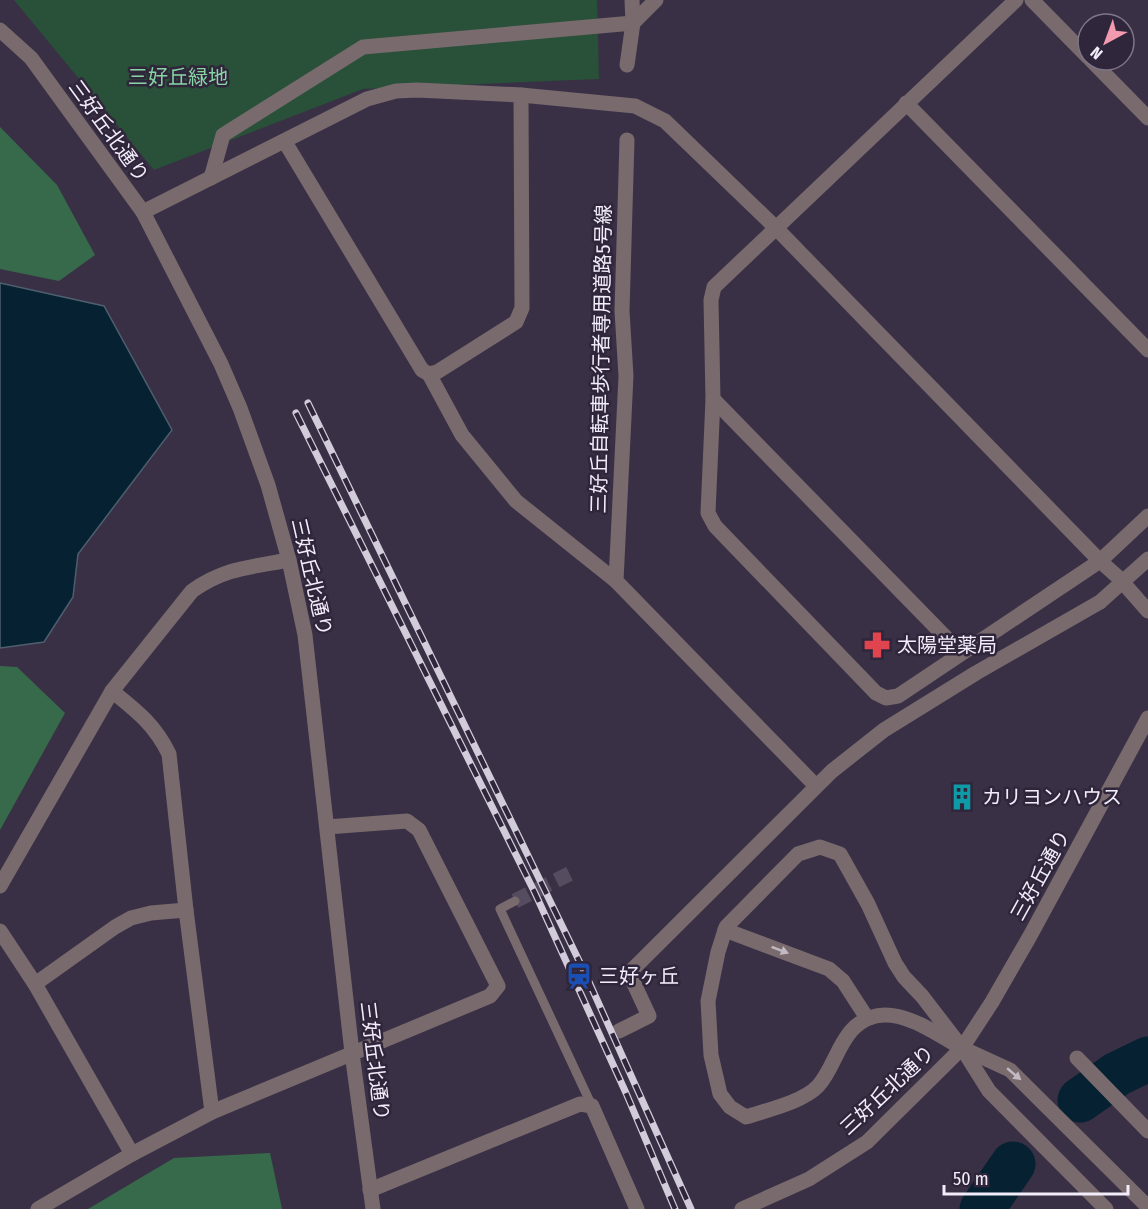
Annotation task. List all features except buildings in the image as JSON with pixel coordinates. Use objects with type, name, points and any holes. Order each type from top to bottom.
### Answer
[{"type":"street","points":[[627,64],[633,23],[632,0]]},
{"type":"street","points":[[211,178],[223,135],[363,47],[633,23],[656,0]]},
{"type":"street","points":[[1016,0],[714,287],[711,300],[713,399],[708,513],[715,526],[876,693],[886,698],[898,696],[1100,561],[1148,516]]},
{"type":"street","points":[[1032,0],[1076,45]]},
{"type":"street","name":"三好丘北通り","points":[[0,30],[31,58],[143,212],[221,364],[268,485],[289,560],[305,635],[372,1209]]},
{"type":"street","points":[[1103,72],[1148,118]]},
{"type":"street","points":[[143,212],[367,99],[396,91],[521,95],[634,106],[665,120],[775,227],[1119,578],[1148,611]]},
{"type":"street","points":[[429,374],[437,372],[519,318],[522,308],[521,95]]},
{"type":"street","points":[[906,103],[1148,350]]},
{"type":"street","name":"三好丘自転車歩行者専用道路5号線","points":[[616,581],[626,376],[622,311],[627,140]]},
{"type":"street","points":[[285,142],[422,369],[429,374],[462,435],[516,501],[616,581],[816,786]]},
{"type":"street","points":[[713,399],[961,653]]},
{"type":"street","points":[[619,1030],[649,1016],[629,973],[832,771],[884,730],[976,673],[1100,602],[1148,559]]},
{"type":"street","points":[[0,886],[112,691],[192,591],[226,572],[289,560]]},
{"type":"street","points":[[112,691],[144,717],[160,736],[169,754],[212,1112]]},
{"type":"street","name":"三好丘通り","points":[[962,1048],[1030,936],[1148,718]]},
{"type":"street","points":[[38,1209],[132,1154],[212,1112],[490,996],[498,986],[419,830],[407,821],[327,827]]},
{"type":"street","points":[[1106,1209],[989,1091],[962,1048],[895,963],[868,904],[840,854],[820,847],[798,854],[725,930],[708,1001],[711,1055],[720,1094],[730,1107],[746,1117],[800,1098],[818,1086],[851,1031],[867,1018],[871,1015],[891,1014],[905,1017],[962,1048],[1010,1070],[1148,1207]]},
{"type":"street","points":[[35,984],[131,918],[151,913],[186,910]]},
{"type":"street","points":[[725,930],[829,969],[843,981],[867,1018]]},
{"type":"street","points":[[0,931],[35,984],[132,1154]]},
{"type":"street","name":"三好丘北通り","points":[[742,1209],[809,1179],[867,1142],[962,1048]]},
{"type":"street","points":[[1077,1058],[1148,1131]]},
{"type":"street","points":[[370,1190],[580,1104],[592,1106],[637,1209]]},
{"type":"lane","points":[[516,901],[500,909],[592,1106]]},
{"type":"green space","name":"三好丘緑地","points":[[14,0],[597,0],[599,79],[363,89],[154,170]]},
{"type":"green space","points":[[0,127],[57,185],[95,255],[59,281],[0,269]]},
{"type":"green space","points":[[0,666],[17,667],[65,713],[0,830]]},
{"type":"green space","points":[[270,1153],[282,1209],[88,1209],[174,1158]]},
{"type":"water","points":[[0,283],[104,306],[172,430],[78,554],[73,597],[44,642],[0,648]]},
{"type":"waterway","points":[[1080,1100],[1117,1074],[1148,1059]]},
{"type":"waterway","points":[[982,1209],[1013,1164]]},
{"type":"tunnel","points":[[515,901],[573,872]]},
{"type":"railway","points":[[308,403],[585,973],[691,1209]]},
{"type":"railway","points":[[296,413],[535,893],[626,1093],[675,1209]]},
{"type":"place","name":"太陽堂薬局","points":[[877,645]]},
{"type":"place","name":"カリヨンハウス","points":[[962,797]]},
{"type":"place","name":"三好ヶ丘","points":[[579,976]]}]
